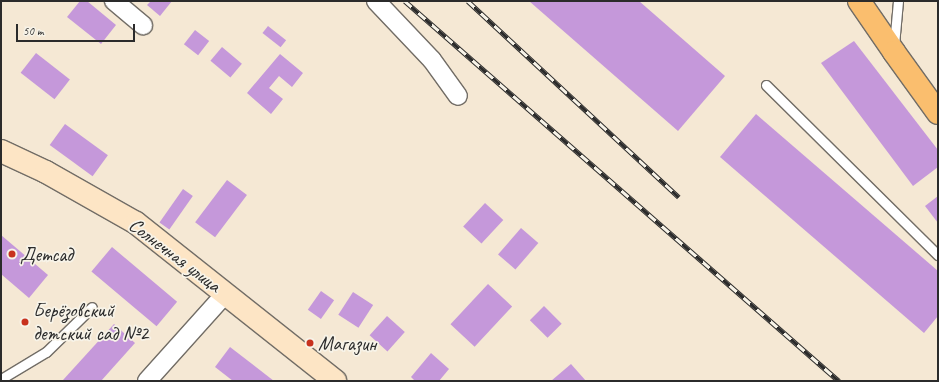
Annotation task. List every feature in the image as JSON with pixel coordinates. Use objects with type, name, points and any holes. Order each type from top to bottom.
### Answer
[{"type":"highway","points":[[859,1],[938,113]]},
{"type":"street","points":[[114,1],[143,25]]},
{"type":"street","points":[[376,1],[432,60],[458,96]]},
{"type":"street","name":"Солнечная улица","points":[[1,151],[46,172],[136,223],[335,381]]},
{"type":"street","points":[[147,381],[225,294]]},
{"type":"lane","points":[[894,52],[898,1]]},
{"type":"lane","points":[[766,85],[938,255]]},
{"type":"lane","points":[[1,379],[46,352],[92,307]]},
{"type":"building","points":[[80,1],[87,1],[116,25],[101,44],[67,17]]},
{"type":"building","points":[[151,1],[172,1],[160,16],[147,5]]},
{"type":"building","points":[[529,1],[639,1],[725,76],[678,131]]},
{"type":"building","points":[[268,26],[286,40],[281,47],[262,33]]},
{"type":"building","points":[[195,30],[209,41],[198,55],[184,44]]},
{"type":"building","points":[[854,41],[938,150],[938,167],[913,186],[821,63]]},
{"type":"building","points":[[222,47],[242,64],[230,78],[210,61]]},
{"type":"building","points":[[36,53],[70,79],[54,99],[21,73]]},
{"type":"building","points":[[280,54],[303,73],[292,87],[279,76],[269,88],[283,99],[271,114],[247,93]]},
{"type":"building","points":[[756,114],[938,271],[938,316],[924,333],[720,157]]},
{"type":"building","points":[[65,124],[108,155],[93,176],[50,145]]},
{"type":"building","points":[[227,180],[247,195],[215,237],[195,222]]},
{"type":"building","points":[[183,189],[193,196],[169,229],[159,223]]},
{"type":"building","points":[[938,196],[938,223],[925,206]]},
{"type":"building","points":[[485,203],[503,220],[481,243],[463,226]]},
{"type":"building","points":[[521,228],[538,243],[515,270],[498,254]]},
{"type":"building","name":"Детсад","points":[[1,235],[48,275],[29,298],[1,274]]},
{"type":"building","points":[[112,247],[177,302],[157,326],[91,272]]},
{"type":"building","points":[[488,284],[512,307],[475,347],[450,324]]},
{"type":"building","points":[[321,291],[334,300],[321,319],[308,310]]},
{"type":"building","points":[[353,292],[373,305],[358,328],[338,315]]},
{"type":"building","points":[[544,306],[562,324],[548,338],[530,320]]},
{"type":"building","points":[[387,316],[405,332],[387,351],[370,335]]},
{"type":"building","points":[[114,324],[135,343],[101,381],[63,380]]},
{"type":"building","points":[[230,347],[274,381],[233,381],[215,367]]},
{"type":"building","points":[[431,353],[449,369],[439,381],[415,381],[411,377]]},
{"type":"building","points":[[571,364],[586,381],[551,381]]},
{"type":"railway","points":[[405,1],[839,381]]},
{"type":"railway","points":[[468,1],[679,197]]},
{"type":"place","name":"Детсад","points":[[12,254]]},
{"type":"place","name":"Берёзовский детский сад №2","points":[[25,322]]},
{"type":"place","name":"Магазин","points":[[310,343]]}]
